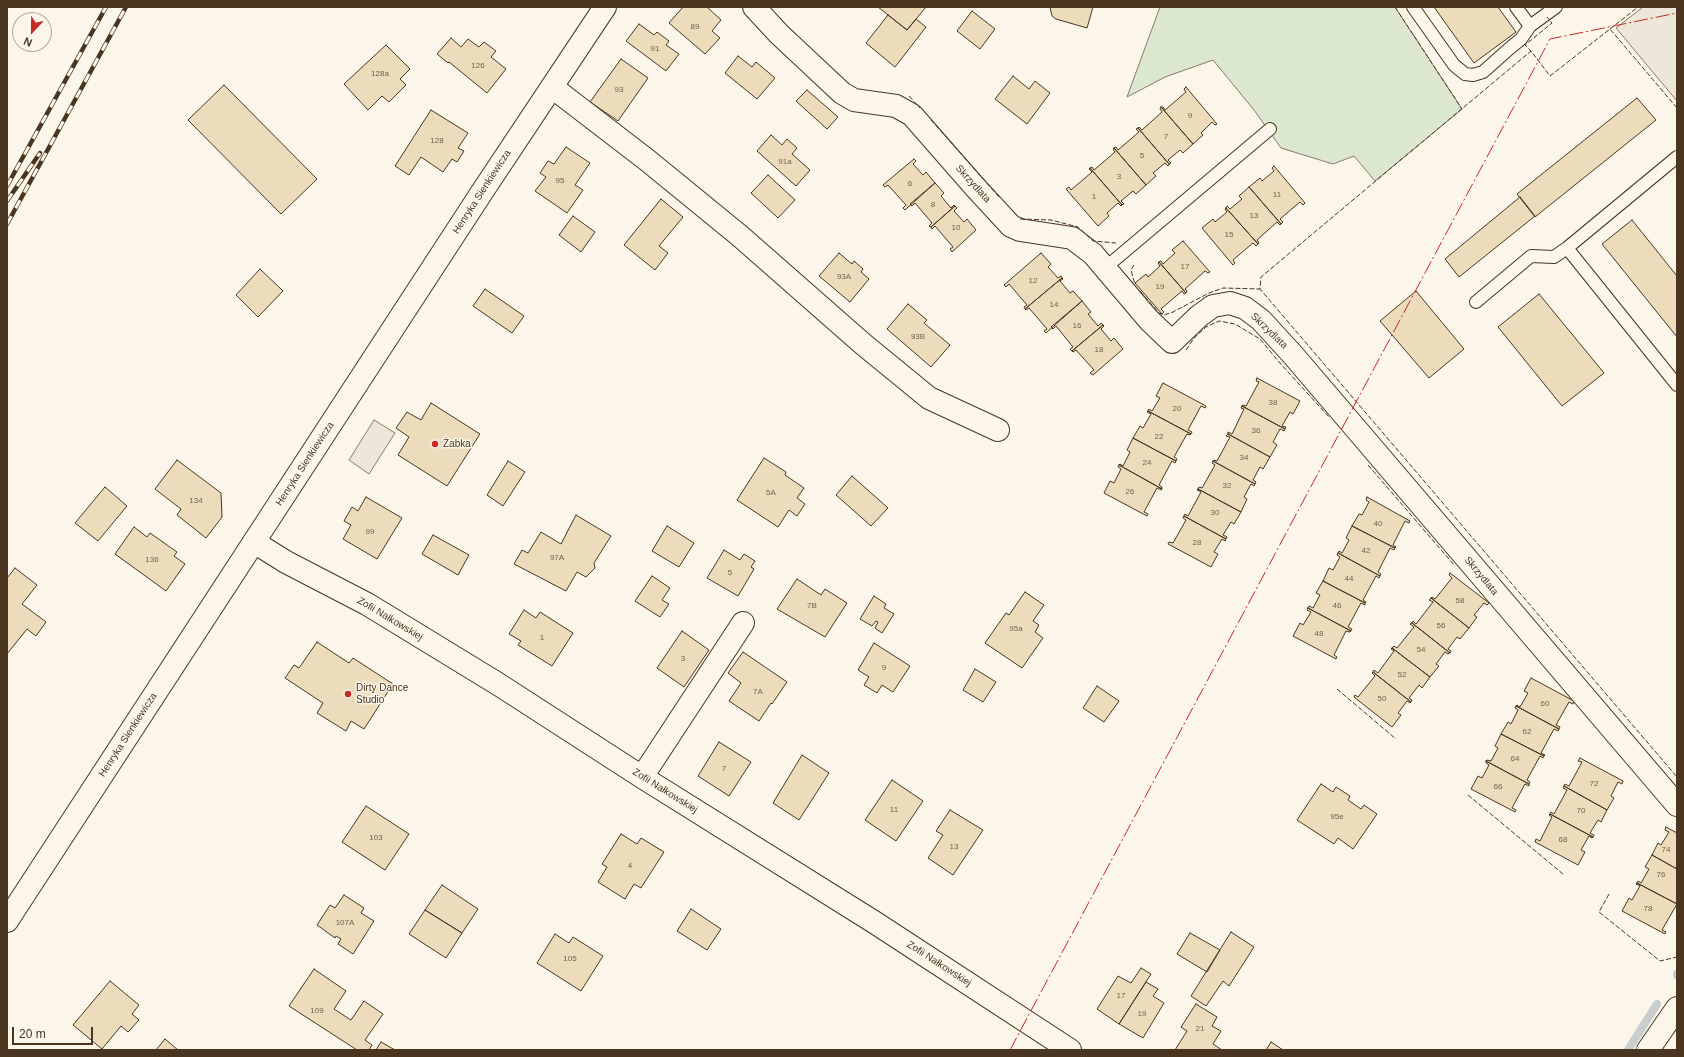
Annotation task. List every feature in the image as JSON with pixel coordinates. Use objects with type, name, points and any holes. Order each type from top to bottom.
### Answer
[{"type":"street","name":"Henryka Sienkiewicza","points":[[7,921],[605,7]]},
{"type":"street","name":"Skrzydlata","points":[[754,7],[779,34],[842,93],[854,100],[896,106],[912,115],[1011,226],[1020,230],[1072,238],[1093,254],[1149,320],[1172,342],[1198,316],[1213,306],[1230,303],[1245,308],[1261,320],[1293,355],[1677,806]]},
{"type":"street","points":[[552,87],[647,160],[740,236],[863,344],[929,398],[998,430]]},
{"type":"street","name":"Zofii Nałkowskiej","points":[[254,542],[286,562],[367,604],[498,684],[642,777],[874,922],[1070,1050]]},
{"type":"street","points":[[642,777],[743,623]]},
{"type":"street","points":[[1648,1050],[1677,1008]]},
{"type":"lane","points":[[1413,7],[1454,65],[1465,74],[1473,75],[1483,72],[1521,39],[1530,26],[1556,7]]},
{"type":"lane","points":[[1516,7],[1530,26]]},
{"type":"lane","points":[[1105,268],[1270,129]]},
{"type":"lane","points":[[1476,302],[1531,256],[1554,257],[1567,248],[1677,157]]},
{"type":"lane","points":[[1567,248],[1677,385]]},
{"type":"green space","points":[[1160,7],[1395,7],[1462,109],[1375,181],[1354,156],[1333,164],[1281,148],[1254,110],[1213,60],[1165,77],[1127,97]]},
{"type":"shaded area","points":[[1643,7],[1677,7],[1677,101],[1616,28]]},
{"type":"shaded area","points":[[374,420],[395,433],[369,474],[349,460]]},
{"type":"building","points":[[683,7],[707,7],[721,20],[712,31],[720,38],[705,54],[669,23]]},
{"type":"building","points":[[878,7],[926,7],[907,30]]},
{"type":"building","points":[[1050,7],[1093,7],[1087,28],[1056,19],[1052,16]]},
{"type":"building","points":[[1434,7],[1498,7],[1516,32],[1474,63]]},
{"type":"building","points":[[972,11],[995,29],[980,49],[957,31]]},
{"type":"building","points":[[888,15],[907,30],[916,19],[926,27],[895,67],[866,43]]},
{"type":"building","points":[[639,24],[654,35],[657,32],[669,41],[666,45],[679,54],[666,71],[626,41]]},
{"type":"building","points":[[451,38],[461,47],[468,39],[479,47],[484,42],[496,51],[491,57],[506,69],[487,93],[437,54]]},
{"type":"building","points":[[386,45],[410,69],[400,79],[406,85],[389,102],[382,96],[368,110],[344,84]]},
{"type":"building","points":[[738,56],[752,67],[756,62],[775,78],[757,99],[725,73]]},
{"type":"building","points":[[621,59],[648,78],[618,121],[590,102]]},
{"type":"building","points":[[1013,76],[1029,89],[1035,81],[1050,93],[1027,124],[995,99]]},
{"type":"building","points":[[224,85],[317,179],[281,214],[188,120]]},
{"type":"building","points":[[1186,87],[1217,124],[1215,125],[1212,122],[1201,133],[1203,135],[1193,144],[1161,107],[1165,110],[1186,92],[1184,89]]},
{"type":"building","points":[[807,90],[838,117],[827,129],[796,101]]},
{"type":"building","points":[[1637,98],[1656,120],[1535,217],[1517,194]]},
{"type":"building","points":[[1161,107],[1193,144],[1183,153],[1180,150],[1168,160],[1171,163],[1169,164],[1138,128],[1139,127],[1142,130],[1162,112],[1160,109]]},
{"type":"building","points":[[431,110],[468,133],[458,148],[464,151],[457,162],[452,159],[443,172],[421,157],[409,175],[395,166]]},
{"type":"building","points":[[1138,128],[1169,164],[1168,166],[1165,163],[1153,173],[1156,176],[1146,185],[1114,148],[1116,147],[1118,150],[1139,132],[1136,129]]},
{"type":"building","points":[[771,135],[782,145],[787,139],[797,148],[792,154],[810,170],[796,186],[757,151]]},
{"type":"building","points":[[566,147],[590,163],[575,185],[583,190],[567,213],[535,191],[546,177],[540,173],[548,161],[554,164]]},
{"type":"building","points":[[1114,148],[1146,185],[1136,194],[1133,191],[1121,201],[1124,204],[1122,205],[1090,168],[1092,167],[1094,170],[1115,152],[1113,149]]},
{"type":"building","points":[[914,159],[916,161],[913,164],[923,175],[926,172],[935,183],[905,210],[903,208],[906,205],[888,185],[885,187],[883,185]]},
{"type":"building","points":[[1274,166],[1305,203],[1303,205],[1300,202],[1280,219],[1283,222],[1281,224],[1249,187],[1260,178],[1262,181],[1274,171],[1272,168]]},
{"type":"building","points":[[1090,168],[1122,205],[1121,206],[1118,203],[1107,213],[1109,216],[1098,226],[1066,189],[1069,187],[1071,190],[1092,172],[1089,169]]},
{"type":"building","points":[[768,175],[795,200],[778,218],[751,193]]},
{"type":"building","points":[[935,183],[944,193],[941,196],[951,208],[954,205],[955,206],[931,227],[929,226],[932,223],[915,203],[912,206],[910,204]]},
{"type":"building","points":[[1249,187],[1281,224],[1280,225],[1277,222],[1257,240],[1259,243],[1258,244],[1226,208],[1227,206],[1230,209],[1242,199],[1239,196]]},
{"type":"building","points":[[1520,197],[1535,216],[1459,277],[1445,259]]},
{"type":"building","points":[[661,199],[683,217],[659,246],[668,253],[655,270],[624,245]]},
{"type":"building","points":[[955,206],[957,208],[954,211],[964,222],[967,219],[976,230],[952,252],[950,249],[953,247],[935,226],[932,229],[931,227]]},
{"type":"building","points":[[1226,208],[1258,244],[1256,246],[1253,243],[1233,260],[1235,263],[1233,265],[1202,228],[1213,219],[1215,222],[1227,212],[1225,209]]},
{"type":"building","points":[[573,216],[595,232],[581,252],[559,235]]},
{"type":"building","points":[[1632,220],[1677,276],[1677,337],[1602,244]]},
{"type":"building","points":[[1183,241],[1210,272],[1208,273],[1205,271],[1185,289],[1187,291],[1186,293],[1159,262],[1161,261],[1163,264],[1175,253],[1172,250]]},
{"type":"building","points":[[839,253],[852,264],[854,261],[863,269],[861,272],[869,279],[850,302],[819,276]]},
{"type":"building","points":[[1041,253],[1051,264],[1048,267],[1058,278],[1061,276],[1062,278],[1025,309],[1024,307],[1027,305],[1009,284],[1006,287],[1004,285]]},
{"type":"building","points":[[1159,262],[1186,293],[1184,294],[1182,291],[1161,309],[1164,312],[1162,314],[1135,283],[1146,274],[1148,277],[1160,266],[1158,263]]},
{"type":"building","points":[[260,269],[283,291],[258,317],[236,295]]},
{"type":"building","points":[[1062,278],[1063,279],[1060,281],[1070,293],[1073,291],[1082,301],[1046,333],[1044,331],[1047,329],[1029,308],[1026,310],[1025,309]]},
{"type":"building","points":[[485,289],[524,316],[512,333],[473,306]]},
{"type":"building","points":[[1416,291],[1464,349],[1429,378],[1380,321]]},
{"type":"building","points":[[1539,294],[1604,373],[1562,406],[1498,327]]},
{"type":"building","points":[[1082,301],[1091,312],[1088,314],[1098,326],[1101,323],[1103,325],[1072,351],[1070,349],[1073,347],[1056,326],[1053,329],[1051,327]]},
{"type":"building","points":[[908,304],[927,320],[924,323],[950,345],[931,367],[887,329]]},
{"type":"building","points":[[1103,325],[1104,326],[1101,329],[1111,341],[1114,338],[1123,349],[1093,375],[1090,373],[1094,370],[1076,350],[1073,352],[1072,351]]},
{"type":"building","points":[[1257,378],[1300,401],[1293,414],[1290,412],[1282,426],[1286,427],[1285,429],[1242,406],[1246,406],[1259,382],[1256,381]]},
{"type":"building","points":[[1163,383],[1206,406],[1205,408],[1201,406],[1188,430],[1192,432],[1191,434],[1148,411],[1149,409],[1152,411],[1160,398],[1156,396]]},
{"type":"building","points":[[431,403],[480,434],[447,486],[398,455],[409,437],[396,428],[407,412],[421,420]]},
{"type":"building","points":[[1242,406],[1285,429],[1284,431],[1280,429],[1273,442],[1277,445],[1270,457],[1228,434],[1228,432],[1232,434],[1244,409],[1241,408]]},
{"type":"building","points":[[1148,411],[1191,434],[1187,434],[1174,457],[1177,459],[1176,461],[1133,438],[1140,426],[1143,428],[1151,414],[1147,412]]},
{"type":"building","points":[[1228,434],[1270,457],[1263,469],[1260,467],[1253,480],[1256,482],[1255,484],[1213,461],[1217,461],[1230,437],[1226,436]]},
{"type":"building","points":[[1133,438],[1176,461],[1175,463],[1172,461],[1159,485],[1162,489],[1119,465],[1120,464],[1123,466],[1130,452],[1127,450]]},
{"type":"building","points":[[764,458],[786,472],[785,475],[804,488],[797,498],[805,504],[797,516],[789,510],[778,527],[737,500]]},
{"type":"building","points":[[177,460],[221,493],[222,517],[206,538],[177,515],[181,509],[155,489]]},
{"type":"building","points":[[508,461],[525,472],[503,506],[487,495]]},
{"type":"building","points":[[1213,461],[1255,484],[1254,486],[1251,484],[1244,497],[1247,499],[1241,512],[1198,489],[1199,487],[1202,488],[1215,465],[1212,463]]},
{"type":"building","points":[[1119,465],[1162,489],[1157,488],[1144,512],[1148,514],[1147,516],[1104,493],[1110,481],[1114,483],[1121,469],[1118,467]]},
{"type":"building","points":[[852,476],[888,508],[871,526],[836,495]]},
{"type":"building","points":[[105,487],[127,506],[98,541],[75,523]]},
{"type":"building","points":[[1198,489],[1241,512],[1234,524],[1231,522],[1223,535],[1227,537],[1226,539],[1184,516],[1185,514],[1188,516],[1201,492],[1197,490]]},
{"type":"building","points":[[366,497],[402,518],[377,559],[343,539],[351,525],[344,521],[352,507],[358,511]]},
{"type":"building","points":[[1367,497],[1410,521],[1409,523],[1405,521],[1393,545],[1396,547],[1395,548],[1352,526],[1359,514],[1362,515],[1369,502],[1366,500]]},
{"type":"building","points":[[576,515],[611,536],[594,563],[595,568],[586,577],[577,572],[566,591],[514,564],[522,550],[528,553],[541,532],[561,544]]},
{"type":"building","points":[[1184,516],[1226,539],[1225,541],[1222,539],[1214,552],[1218,554],[1211,567],[1168,544],[1169,542],[1173,543],[1186,520],[1183,518]]},
{"type":"building","points":[[667,526],[694,543],[679,567],[652,551]]},
{"type":"building","points":[[1352,526],[1395,548],[1394,550],[1390,548],[1378,572],[1381,574],[1380,576],[1338,553],[1339,551],[1342,553],[1349,540],[1346,538]]},
{"type":"building","points":[[134,527],[147,537],[150,533],[177,552],[174,556],[185,564],[166,591],[115,554]]},
{"type":"building","points":[[433,535],[469,555],[458,575],[422,554]]},
{"type":"building","points":[[724,550],[740,560],[744,554],[755,561],[751,567],[754,569],[738,596],[707,578]]},
{"type":"building","points":[[1338,553],[1380,576],[1379,578],[1376,576],[1363,600],[1366,602],[1365,603],[1323,581],[1329,568],[1333,570],[1340,557],[1337,555]]},
{"type":"building","points":[[15,568],[37,585],[22,604],[46,622],[36,636],[27,629],[7,654],[7,578]]},
{"type":"building","points":[[1450,573],[1489,603],[1487,605],[1484,603],[1474,615],[1477,617],[1469,628],[1431,598],[1432,597],[1435,599],[1452,578],[1449,575]]},
{"type":"building","points":[[652,576],[670,588],[662,600],[669,604],[660,617],[635,601]]},
{"type":"building","points":[[797,579],[821,595],[825,589],[847,603],[825,637],[777,609]]},
{"type":"building","points":[[1323,581],[1365,603],[1365,605],[1361,603],[1348,627],[1352,629],[1351,631],[1308,608],[1309,606],[1313,608],[1320,595],[1316,593]]},
{"type":"building","points":[[1025,592],[1044,605],[1033,621],[1039,625],[1035,632],[1043,638],[1022,668],[985,643],[1006,613],[1009,615]]},
{"type":"building","points":[[874,596],[886,604],[884,608],[894,614],[882,633],[875,628],[878,622],[876,621],[872,626],[860,619]]},
{"type":"building","points":[[1431,598],[1469,628],[1460,639],[1457,637],[1448,649],[1451,651],[1450,653],[1412,623],[1413,621],[1416,624],[1433,602],[1429,600]]},
{"type":"building","points":[[1308,608],[1351,631],[1346,631],[1334,655],[1337,657],[1336,659],[1293,636],[1300,623],[1303,625],[1311,612],[1307,610]]},
{"type":"building","points":[[524,610],[536,618],[540,612],[573,633],[552,666],[518,645],[521,641],[509,634]]},
{"type":"building","points":[[1412,623],[1450,653],[1448,654],[1445,652],[1436,664],[1439,666],[1430,677],[1392,648],[1394,646],[1397,648],[1414,627],[1410,624]]},
{"type":"building","points":[[682,631],[709,650],[684,687],[657,668]]},
{"type":"building","name":"Dirty Dance Studio","points":[[317,642],[349,663],[353,658],[393,684],[364,729],[351,721],[346,731],[317,713],[323,703],[285,678],[294,665],[299,668]]},
{"type":"building","points":[[874,643],[910,666],[893,692],[882,685],[877,693],[864,685],[869,677],[858,670]]},
{"type":"building","points":[[1392,648],[1430,677],[1422,688],[1419,685],[1409,698],[1412,700],[1411,702],[1373,672],[1374,670],[1378,673],[1394,651],[1391,649]]},
{"type":"building","points":[[743,652],[787,682],[759,721],[729,701],[741,683],[728,673]]},
{"type":"building","points":[[975,669],[996,682],[983,702],[963,690]]},
{"type":"building","points":[[1373,672],[1411,702],[1410,703],[1407,701],[1398,713],[1401,715],[1392,727],[1354,697],[1355,695],[1358,697],[1375,676],[1372,673]]},
{"type":"building","points":[[1531,678],[1574,701],[1573,704],[1569,702],[1556,725],[1560,727],[1559,729],[1516,706],[1517,705],[1520,707],[1528,693],[1524,691]]},
{"type":"building","points":[[1097,686],[1119,701],[1104,722],[1083,708]]},
{"type":"building","points":[[1516,706],[1559,729],[1558,731],[1554,729],[1541,753],[1545,755],[1544,756],[1501,734],[1508,722],[1511,724],[1518,710],[1515,708]]},
{"type":"building","points":[[1501,734],[1544,756],[1543,758],[1540,756],[1527,780],[1530,782],[1529,784],[1486,761],[1491,761],[1498,748],[1495,746]]},
{"type":"building","points":[[719,742],[751,762],[729,796],[698,776]]},
{"type":"building","points":[[802,755],[829,773],[799,820],[773,803]]},
{"type":"building","points":[[1580,758],[1623,781],[1622,784],[1618,782],[1611,796],[1614,798],[1607,810],[1564,786],[1565,784],[1569,786],[1582,762],[1578,761]]},
{"type":"building","points":[[1486,761],[1529,784],[1529,786],[1525,784],[1512,808],[1516,810],[1515,812],[1471,789],[1478,776],[1482,778],[1489,765]]},
{"type":"building","points":[[892,780],[923,801],[896,841],[865,820]]},
{"type":"building","points":[[1321,784],[1333,792],[1336,787],[1350,796],[1348,800],[1361,809],[1364,805],[1377,814],[1353,849],[1338,838],[1334,844],[1297,820]]},
{"type":"building","points":[[1564,786],[1607,810],[1601,822],[1598,820],[1590,833],[1594,835],[1593,837],[1550,814],[1551,812],[1554,814],[1567,790],[1563,788]]},
{"type":"building","points":[[366,806],[409,834],[385,870],[342,842]]},
{"type":"building","points":[[950,810],[983,830],[953,875],[928,858],[943,835],[936,831]]},
{"type":"building","points":[[1550,814],[1593,837],[1592,838],[1589,836],[1581,850],[1585,852],[1578,865],[1535,842],[1536,839],[1540,841],[1552,817],[1549,815]]},
{"type":"building","points":[[1666,827],[1677,833],[1677,869],[1652,855],[1658,843],[1661,845],[1669,832],[1665,830]]},
{"type":"building","points":[[621,834],[637,844],[641,838],[664,852],[641,888],[634,884],[625,899],[598,882],[607,867],[602,864]]},
{"type":"building","points":[[1652,855],[1677,869],[1677,904],[1637,883],[1638,881],[1641,883],[1649,869],[1645,867]]},
{"type":"building","points":[[1637,883],[1677,904],[1662,930],[1666,932],[1665,934],[1622,911],[1629,898],[1632,900],[1640,886],[1636,884]]},
{"type":"building","points":[[442,885],[478,909],[462,933],[425,910]]},
{"type":"building","points":[[344,895],[364,908],[361,913],[374,921],[353,954],[338,944],[341,939],[336,936],[335,938],[317,925],[330,905],[335,908]]},
{"type":"building","points":[[691,909],[721,929],[707,950],[677,931]]},
{"type":"building","points":[[425,910],[462,933],[446,958],[409,934]]},
{"type":"building","points":[[1231,932],[1254,947],[1229,986],[1223,981],[1206,1006],[1191,996]]},
{"type":"building","points":[[1190,933],[1220,950],[1207,972],[1177,954]]},
{"type":"building","points":[[555,934],[569,943],[573,937],[603,956],[581,991],[537,963]]},
{"type":"building","points":[[1141,968],[1151,974],[1119,1024],[1097,1009],[1118,976],[1131,983]]},
{"type":"building","points":[[314,969],[346,991],[334,1009],[351,1020],[364,1001],[383,1014],[365,1040],[372,1045],[369,1050],[357,1050],[289,1006]]},
{"type":"building","points":[[110,981],[139,1005],[132,1014],[139,1020],[128,1032],[121,1026],[102,1049],[73,1025]]},
{"type":"building","points":[[1146,982],[1158,989],[1153,996],[1164,1003],[1143,1038],[1119,1024]]},
{"type":"building","points":[[1196,1004],[1217,1017],[1212,1026],[1221,1031],[1213,1044],[1222,1050],[1175,1050],[1187,1031],[1181,1027]]},
{"type":"building","points":[[165,1039],[178,1050],[156,1050]]},
{"type":"building","points":[[381,1042],[395,1050],[376,1050]]},
{"type":"building","points":[[1271,1042],[1283,1050],[1266,1050]]},
{"type":"waterway","points":[[1628,1050],[1657,1004]]},
{"type":"railway","points":[[7,186],[106,7]]},
{"type":"railway","points":[[7,224],[126,7]]},
{"type":"railway","points":[[7,201],[40,153]]},
{"type":"fence","points":[[1395,7],[1462,109]]},
{"type":"fence","points":[[1610,29],[1638,7]]},
{"type":"fence","points":[[1530,52],[1531,51],[1525,45],[1552,23],[1547,17]]},
{"type":"fence","points":[[1677,108],[1610,29],[1550,76],[1531,51],[1261,277],[1260,289],[1677,777]]},
{"type":"fence","points":[[909,96],[920,108]]},
{"type":"fence","points":[[931,120],[1000,198]]},
{"type":"fence","points":[[1020,219],[1051,220],[1078,227],[1093,241],[1116,243]]},
{"type":"fence","points":[[1134,265],[1131,270],[1135,285]]},
{"type":"fence","points":[[1140,291],[1159,313],[1164,315],[1173,312],[1209,293],[1223,288],[1260,289]]},
{"type":"fence","points":[[1186,350],[1194,338],[1206,327],[1219,321],[1235,324],[1260,339],[1329,417]]},
{"type":"fence","points":[[1368,465],[1455,566]]},
{"type":"fence","points":[[1337,689],[1396,739]]},
{"type":"fence","points":[[1468,795],[1563,874]]},
{"type":"fence","points":[[1609,894],[1599,912],[1660,961],[1677,957]]},
{"type":"power","points":[[1010,1050],[1550,39],[1677,13]]},
{"type":"place","name":"Żabka","points":[[435,444]]},
{"type":"place","name":"Dirty Dance Studio","points":[[348,694]]}]
